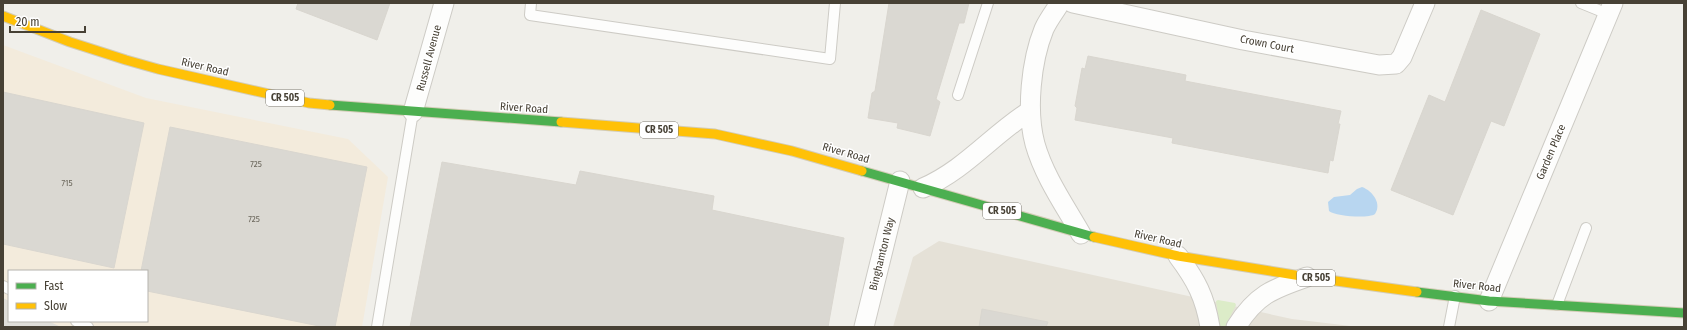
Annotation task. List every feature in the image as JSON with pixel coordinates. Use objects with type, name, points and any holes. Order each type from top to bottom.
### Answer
[{"type":"main road","name":"River Road","points":[[3,16],[70,42],[158,69],[309,103],[715,134],[792,150],[1082,234],[1178,256],[1308,277],[1489,301],[1557,304],[1682,313]]},
{"type":"street","name":"Russell Avenue","points":[[414,112],[444,3]]},
{"type":"street","points":[[1060,3],[1044,28],[1038,49],[1030,110],[1035,144],[1047,172],[1082,234]]},
{"type":"street","name":"Crown Court","points":[[1073,3],[1243,40],[1379,66],[1396,64],[1402,57],[1425,3]]},
{"type":"street","name":"Garden Place","points":[[1489,301],[1610,9]]},
{"type":"street","points":[[923,188],[960,167],[1010,123],[1030,110]]},
{"type":"street","name":"Binghamton Way","points":[[864,327],[900,181]]},
{"type":"street","points":[[1178,256],[1196,280],[1208,313],[1210,327]]},
{"type":"street","points":[[1236,327],[1246,312],[1259,298],[1276,288],[1308,277]]},
{"type":"lane","points":[[531,3],[530,16],[830,58],[836,3]]},
{"type":"lane","points":[[958,96],[988,3]]},
{"type":"lane","points":[[1581,3],[1610,9]]},
{"type":"lane","points":[[377,327],[414,112]]},
{"type":"lane","points":[[1557,304],[1586,228]]},
{"type":"lane","points":[[1449,327],[1455,296]]},
{"type":"lane","points":[[1682,313],[1684,301]]},
{"type":"lane","points":[[78,322],[88,327]]},
{"type":"shaded area","points":[[3,45],[146,98],[348,139],[388,177],[362,327],[3,327]]},
{"type":"shaded area","points":[[939,241],[1292,319],[1359,327],[893,327],[913,257]]},
{"type":"shaded area","points":[[3,298],[8,300],[8,322],[50,322],[61,327],[3,327]]},
{"type":"green space","points":[[1218,300],[1235,303],[1236,305],[1225,327],[1220,327],[1216,301]]},
{"type":"water","points":[[1362,187],[1373,195],[1377,202],[1377,210],[1375,214],[1371,216],[1352,216],[1332,213],[1329,211],[1328,202],[1334,197],[1350,195]]},
{"type":"building","points":[[298,3],[390,3],[377,40],[296,9]]},
{"type":"building","points":[[889,3],[969,3],[964,23],[959,23],[936,99],[940,102],[930,136],[897,128],[898,123],[868,118],[872,93],[875,91]]},
{"type":"building","points":[[1481,10],[1540,34],[1504,126],[1491,121],[1453,215],[1391,190],[1429,95],[1445,102]]},
{"type":"building","points":[[1088,56],[1186,75],[1185,81],[1341,111],[1333,161],[1330,160],[1328,173],[1172,143],[1173,138],[1075,120],[1077,108],[1075,106],[1082,68],[1085,69]]},
{"type":"building","points":[[3,92],[144,123],[114,268],[3,244]]},
{"type":"building","points":[[170,127],[367,167],[335,327],[324,327],[148,291],[148,270],[141,270]]},
{"type":"building","points":[[442,162],[576,185],[580,171],[714,196],[712,210],[844,238],[828,327],[410,327]]},
{"type":"building","points":[[982,309],[1048,322],[1046,327],[979,327]]},
{"type":"traffic: fast","points":[[330,105],[561,122]]},
{"type":"traffic: fast","points":[[862,171],[1094,237]]},
{"type":"traffic: fast","points":[[1417,292],[1489,301],[1684,313]]},
{"type":"traffic: slow","points":[[3,16],[70,42],[158,69],[309,103],[330,105]]},
{"type":"traffic: slow","points":[[561,122],[715,134],[792,151],[862,171]]},
{"type":"traffic: slow","points":[[1094,237],[1178,256],[1307,277],[1417,292]]}]
